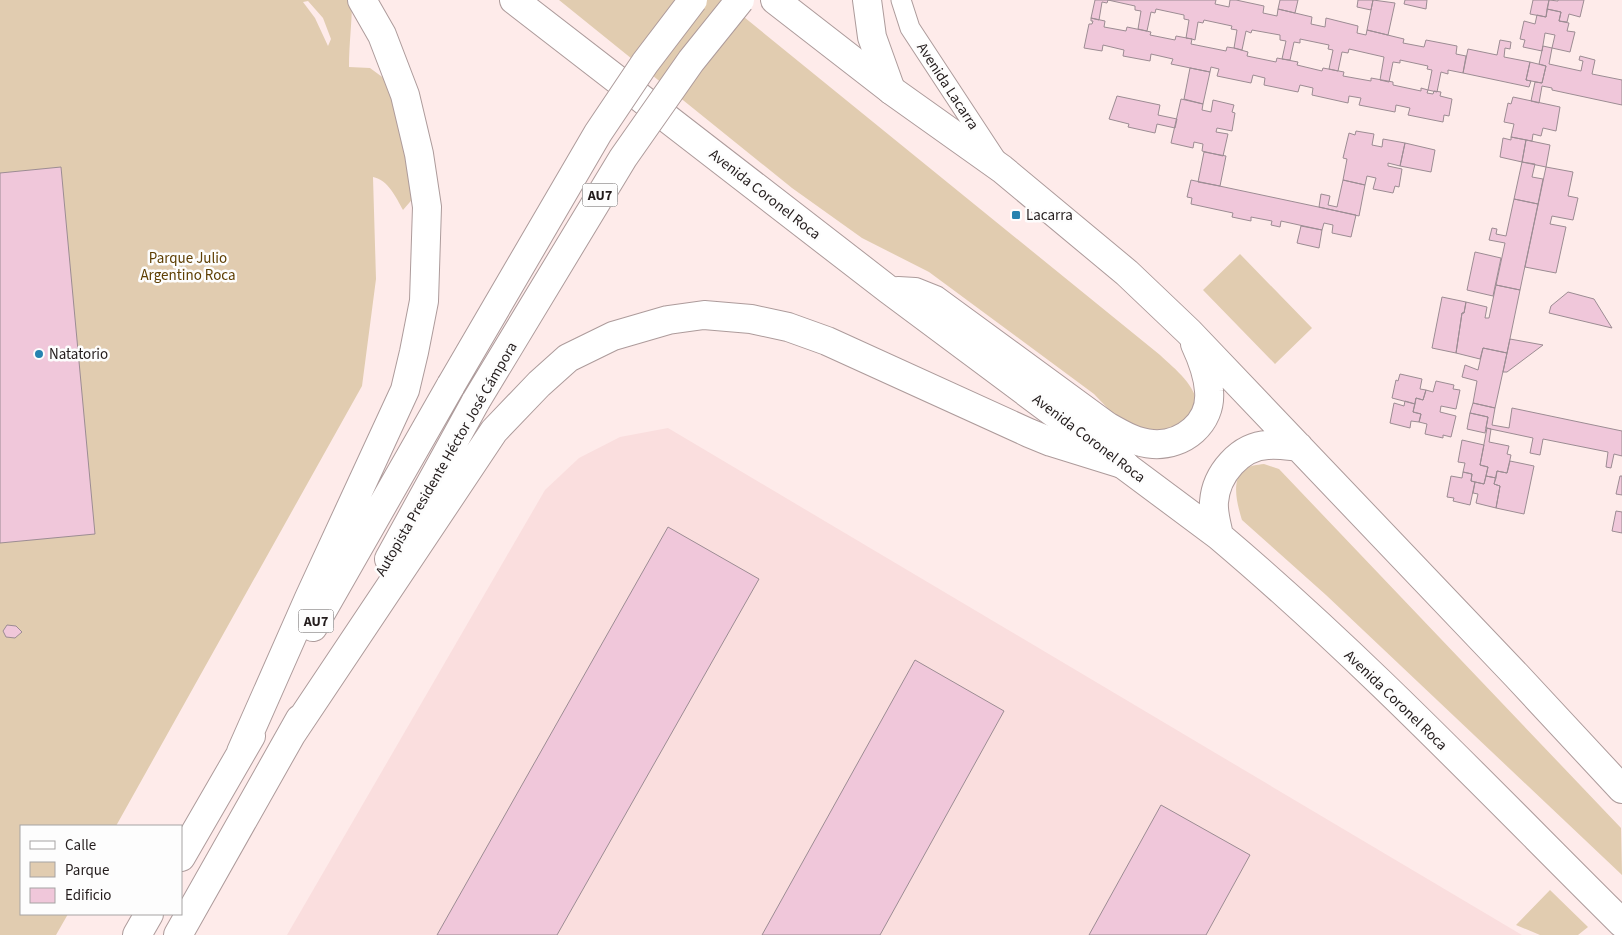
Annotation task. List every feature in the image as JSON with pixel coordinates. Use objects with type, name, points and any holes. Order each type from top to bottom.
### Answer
[{"type":"main road","points":[[242,752],[308,598],[405,390],[424,301],[427,207],[418,154],[405,95],[382,35],[362,0]]},
{"type":"main road","name":"Avenida Coronel Roca","points":[[514,0],[889,290],[1219,536],[1272,580],[1404,706],[1622,923]]},
{"type":"main road","name":"AU7","points":[[182,855],[451,385],[598,133],[646,63],[693,0]]},
{"type":"main road","name":"Autopista Presidente Héctor José Cámpora","points":[[178,935],[292,735],[476,402],[623,158],[691,61],[740,0]]},
{"type":"main road","points":[[775,0],[891,90],[1002,169],[1127,272],[1189,332],[1622,788]]},
{"type":"main road","points":[[867,0],[872,37],[891,90]]},
{"type":"main road","points":[[889,290],[915,292],[935,300],[1107,426],[1124,436],[1154,444],[1171,442],[1187,436],[1197,428],[1209,405],[1210,392],[1206,374],[1189,332]]},
{"type":"main road","points":[[292,735],[494,430],[539,384],[568,358],[613,336],[668,320],[704,315],[751,319],[788,327],[827,341],[1051,442],[1125,465]]},
{"type":"main road","points":[[1219,536],[1214,502],[1217,486],[1230,465],[1250,450],[1266,445],[1299,448]]},
{"type":"main road","points":[[137,935],[148,915]]},
{"type":"street","name":"Avenida Lacarra","points":[[901,0],[910,28],[1002,169]]},
{"type":"shaded area","points":[[668,428],[1522,935],[287,935],[545,490],[579,458],[620,437]]},
{"type":"green space","name":"Parque Julio Argentino Roca","points":[[0,0],[352,0],[349,67],[370,68],[389,82],[399,115],[405,156],[416,195],[403,210],[387,185],[373,177],[376,279],[362,386],[117,825],[20,825],[20,915],[67,915],[56,935],[0,935]],"holes":[[[308,1],[323,18],[331,39],[328,46],[315,18],[303,2]]]},
{"type":"green space","points":[[559,0],[723,0],[1160,355],[1186,380],[1195,395],[1197,414],[1189,430],[1138,440],[1094,394],[929,272],[862,238],[792,188]]},
{"type":"green space","points":[[1240,254],[1312,328],[1275,364],[1203,290]]},
{"type":"green space","points":[[1264,464],[1279,469],[1621,828],[1622,875],[1326,595],[1242,520],[1236,494],[1237,480],[1246,468]]},
{"type":"green space","points":[[1550,890],[1588,927],[1578,935],[1540,935],[1516,925]]},
{"type":"building","points":[[1095,0],[1108,0],[1107,3],[1102,2],[1099,20],[1091,18]]},
{"type":"building","points":[[1108,0],[1216,0],[1215,4],[1229,7],[1230,0],[1236,0],[1264,6],[1263,13],[1277,16],[1278,9],[1312,17],[1311,24],[1325,27],[1326,18],[1358,26],[1357,33],[1366,35],[1367,30],[1404,39],[1403,43],[1424,47],[1426,40],[1457,46],[1456,54],[1466,56],[1463,73],[1448,70],[1448,74],[1441,72],[1437,92],[1428,90],[1432,70],[1427,69],[1428,66],[1400,60],[1400,63],[1393,62],[1389,82],[1380,80],[1384,57],[1349,49],[1348,53],[1342,52],[1338,71],[1329,69],[1333,50],[1328,49],[1329,45],[1300,39],[1300,43],[1294,42],[1290,60],[1282,59],[1286,41],[1280,40],[1280,35],[1252,30],[1251,33],[1246,31],[1242,50],[1234,48],[1237,30],[1231,29],[1232,26],[1204,20],[1203,23],[1198,22],[1195,40],[1186,38],[1189,20],[1184,19],[1184,15],[1156,9],[1155,13],[1151,12],[1147,31],[1138,29],[1141,11],[1135,10],[1135,6]]},
{"type":"building","points":[[1280,0],[1298,0],[1295,13],[1278,9]]},
{"type":"building","points":[[1358,0],[1373,0],[1371,10],[1357,7]]},
{"type":"building","points":[[1373,0],[1395,3],[1388,35],[1367,30]]},
{"type":"building","points":[[1405,0],[1427,0],[1426,9],[1404,4]]},
{"type":"building","points":[[1533,0],[1549,0],[1546,17],[1530,14]]},
{"type":"building","points":[[1549,0],[1584,0],[1580,17],[1569,14],[1567,22],[1559,21],[1561,12],[1547,9]]},
{"type":"building","points":[[1547,9],[1561,12],[1559,21],[1569,23],[1567,31],[1575,32],[1570,52],[1552,48],[1555,35],[1545,33],[1542,51],[1523,47],[1525,40],[1520,39],[1524,21],[1535,24],[1537,15],[1546,17]]},
{"type":"building","points":[[1091,18],[1105,21],[1104,27],[1126,31],[1127,27],[1151,32],[1150,35],[1175,40],[1176,36],[1192,39],[1191,44],[1226,51],[1227,47],[1234,48],[1248,52],[1247,56],[1276,62],[1277,58],[1298,62],[1297,65],[1322,71],[1323,68],[1344,72],[1343,76],[1371,81],[1371,78],[1393,82],[1393,85],[1421,91],[1421,88],[1428,90],[1427,93],[1441,92],[1440,96],[1452,99],[1449,116],[1444,115],[1443,122],[1408,115],[1410,108],[1396,105],[1395,112],[1359,105],[1361,98],[1349,96],[1348,103],[1312,95],[1313,88],[1300,85],[1298,92],[1264,85],[1265,78],[1253,75],[1251,83],[1217,76],[1219,69],[1211,67],[1210,72],[1171,64],[1173,59],[1151,54],[1150,61],[1123,56],[1124,50],[1103,45],[1102,51],[1084,48],[1089,24],[1092,24],[1093,21],[1091,21]]},
{"type":"building","points":[[1500,40],[1511,42],[1510,49],[1505,48],[1504,57],[1530,62],[1526,80],[1531,81],[1529,87],[1463,73],[1468,49],[1497,55]]},
{"type":"building","points":[[1543,46],[1552,48],[1549,64],[1581,71],[1583,61],[1579,60],[1580,56],[1595,60],[1592,74],[1622,80],[1622,105],[1552,90],[1552,88],[1542,86],[1539,103],[1531,101],[1535,82],[1542,83],[1546,66],[1539,64]]},
{"type":"building","points":[[1530,62],[1546,66],[1542,83],[1526,80]]},
{"type":"building","points":[[1190,68],[1210,72],[1203,104],[1184,99]]},
{"type":"building","points":[[1117,96],[1160,105],[1158,115],[1177,119],[1175,128],[1157,124],[1155,133],[1128,127],[1129,124],[1109,119]]},
{"type":"building","points":[[1513,97],[1560,107],[1556,131],[1543,128],[1541,136],[1533,134],[1532,141],[1511,137],[1514,124],[1504,122],[1508,103],[1511,104]]},
{"type":"building","points":[[1181,99],[1203,104],[1202,110],[1211,112],[1213,100],[1234,105],[1232,112],[1235,113],[1232,131],[1217,128],[1216,132],[1228,134],[1223,156],[1202,151],[1203,144],[1194,142],[1193,148],[1171,143]]},
{"type":"building","points":[[1356,131],[1374,134],[1372,145],[1382,147],[1383,139],[1405,143],[1400,166],[1388,163],[1388,166],[1402,169],[1399,187],[1395,186],[1393,193],[1373,189],[1376,178],[1367,176],[1365,185],[1343,180],[1347,159],[1343,158],[1349,133],[1355,135]]},
{"type":"building","points":[[1511,137],[1526,140],[1522,162],[1500,157],[1503,138],[1511,140]]},
{"type":"building","points":[[1526,140],[1550,145],[1546,167],[1522,162]]},
{"type":"building","points":[[1405,143],[1435,150],[1431,172],[1400,166]]},
{"type":"building","points":[[1204,152],[1226,156],[1220,186],[1198,182]]},
{"type":"building","points":[[1522,162],[1535,164],[1532,177],[1543,179],[1538,204],[1514,199]]},
{"type":"building","name":"Natatorio","points":[[61,167],[95,534],[0,543],[0,173]]},
{"type":"building","points":[[1546,167],[1573,172],[1568,196],[1578,198],[1573,220],[1552,216],[1550,224],[1566,227],[1556,273],[1525,267]]},
{"type":"building","points":[[1191,180],[1356,215],[1351,237],[1332,233],[1333,225],[1324,223],[1322,230],[1281,221],[1280,227],[1271,225],[1272,221],[1251,217],[1251,221],[1232,217],[1233,213],[1191,204],[1192,198],[1187,197]]},
{"type":"building","points":[[1343,180],[1365,185],[1359,216],[1319,207],[1321,194],[1330,196],[1328,205],[1337,207]]},
{"type":"building","points":[[1514,199],[1538,204],[1520,290],[1496,285],[1505,243],[1489,240],[1492,228],[1497,229],[1496,234],[1506,236]]},
{"type":"building","points":[[1301,226],[1322,230],[1319,248],[1297,243]]},
{"type":"building","points":[[1475,252],[1501,258],[1493,296],[1467,290]]},
{"type":"building","points":[[1496,285],[1520,290],[1507,353],[1483,348],[1480,359],[1456,353],[1462,313],[1464,313],[1466,302],[1487,307],[1485,318],[1489,318]]},
{"type":"building","points":[[1568,292],[1594,299],[1612,328],[1549,313],[1551,306]]},
{"type":"building","points":[[1442,297],[1466,302],[1464,313],[1462,313],[1456,353],[1432,348]]},
{"type":"building","points":[[1510,339],[1543,345],[1507,372],[1503,372]]},
{"type":"building","points":[[1483,348],[1507,353],[1495,408],[1473,403],[1477,381],[1462,377],[1465,365],[1478,370]]},
{"type":"building","points":[[1400,374],[1422,379],[1420,389],[1426,390],[1423,400],[1416,398],[1415,404],[1392,398],[1396,380],[1398,381]]},
{"type":"building","points":[[1436,381],[1454,385],[1453,389],[1460,390],[1456,409],[1441,406],[1440,412],[1456,416],[1451,437],[1443,435],[1443,438],[1425,434],[1427,424],[1419,422],[1421,414],[1413,412],[1416,398],[1423,400],[1426,390],[1433,392]]},
{"type":"building","points":[[1405,401],[1415,404],[1413,412],[1421,414],[1419,422],[1411,421],[1410,428],[1390,423],[1394,403],[1404,406]]},
{"type":"building","points":[[1473,403],[1495,408],[1492,425],[1509,428],[1512,408],[1622,431],[1622,456],[1614,454],[1611,468],[1606,467],[1608,452],[1543,439],[1540,455],[1530,453],[1533,438],[1486,428],[1488,417],[1470,413]]},
{"type":"building","points":[[1470,413],[1488,417],[1485,433],[1467,429]]},
{"type":"building","points":[[1487,428],[1491,429],[1489,442],[1509,446],[1507,454],[1511,455],[1507,473],[1497,471],[1496,478],[1486,476],[1488,467],[1480,465]]},
{"type":"building","points":[[1462,440],[1484,445],[1480,465],[1488,467],[1484,484],[1471,481],[1472,474],[1463,472],[1465,463],[1458,462]]},
{"type":"building","points":[[1510,461],[1534,466],[1524,514],[1496,508],[1500,486],[1494,484],[1497,471],[1507,473]]},
{"type":"building","points":[[1463,472],[1472,474],[1471,481],[1475,482],[1470,505],[1453,501],[1454,498],[1447,497],[1451,476],[1462,478]]},
{"type":"building","points":[[1486,476],[1496,478],[1494,484],[1500,486],[1496,508],[1476,503],[1478,494],[1473,493],[1475,482],[1484,484]]},
{"type":"building","points":[[1620,476],[1622,476],[1622,495],[1616,494]]},
{"type":"building","points":[[1616,511],[1622,512],[1622,533],[1612,531]]},
{"type":"building","points":[[668,527],[759,579],[557,935],[437,935]]},
{"type":"building","points":[[7,625],[16,626],[22,632],[15,638],[6,637],[3,631]]},
{"type":"building","points":[[915,660],[1004,711],[880,935],[762,935]]},
{"type":"building","points":[[1161,805],[1250,855],[1206,935],[1089,935]]},
{"type":"place","name":"Lacarra","points":[[1016,215]]},
{"type":"place","name":"Natatorio","points":[[39,354]]}]
